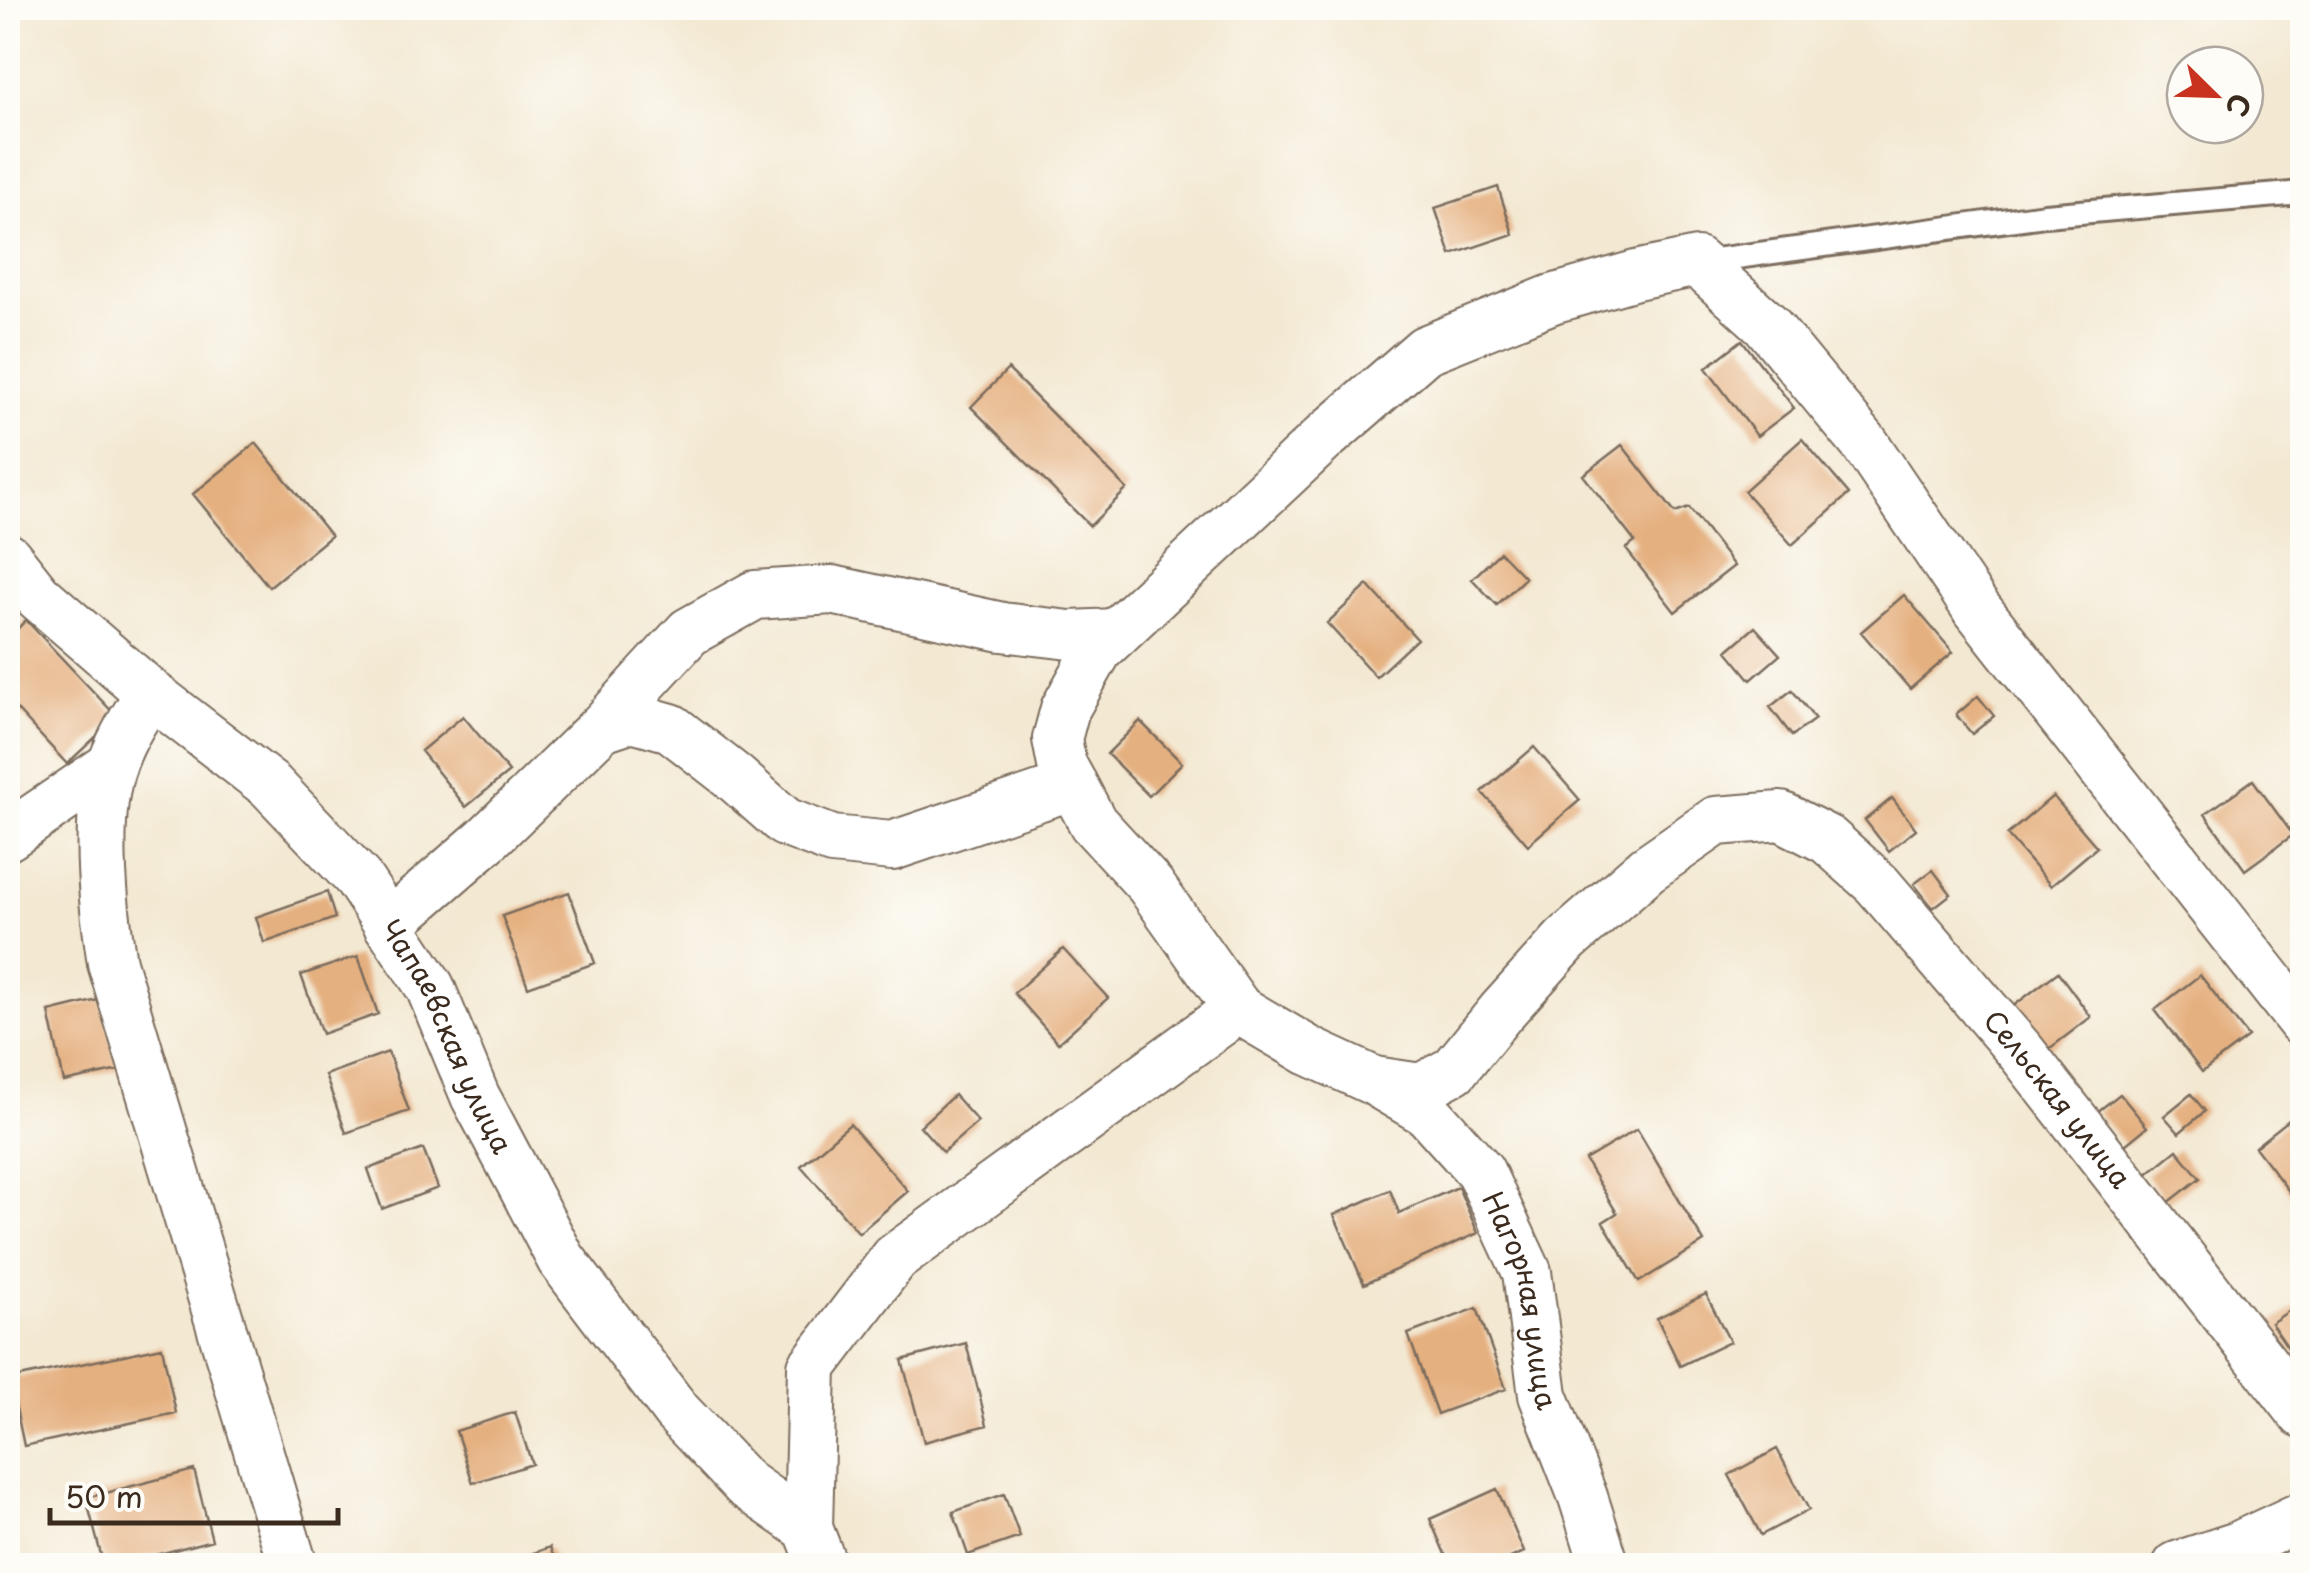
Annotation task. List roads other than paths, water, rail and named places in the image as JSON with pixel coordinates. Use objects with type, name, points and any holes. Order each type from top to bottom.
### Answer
[{"type":"street","points":[[1374,1081],[1309,1051],[1238,1009],[1150,885],[1093,823],[1062,765],[1057,738],[1065,709],[1098,650],[1326,436],[1425,350],[1552,299],[1698,262],[1766,324],[1865,444],[1974,605],[2302,1022]]},
{"type":"street","name":"Чапаевская улица","points":[[8,558],[38,596],[150,693],[271,786],[358,878],[430,987],[476,1096],[562,1259],[678,1412],[745,1484],[816,1547]]},
{"type":"street","points":[[388,925],[486,839],[602,728],[689,632],[755,594],[832,590],[1002,627],[1070,635],[1116,634]]},
{"type":"street","points":[[150,693],[112,765],[105,802],[104,909],[112,962],[294,1566]]},
{"type":"street","points":[[602,728],[632,717],[671,728],[785,822],[832,840],[892,846],[1073,785]]},
{"type":"street","points":[[8,836],[112,765]]},
{"type":"street","name":"Сельская улица","points":[[1374,1081],[1421,1088],[1454,1070],[1566,940],[1647,869],[1716,821],[1780,816],[1828,840],[1877,884],[2022,1053],[2302,1413]]},
{"type":"street","points":[[816,1547],[812,1367],[895,1258],[1238,1009]]},
{"type":"street","name":"Нагорная улица","points":[[1374,1081],[1428,1112],[1480,1172],[1527,1272],[1543,1396],[1605,1566]]},
{"type":"street","points":[[2177,1566],[2238,1546],[2302,1516]]},
{"type":"lane","points":[[1698,262],[2045,214],[2302,193]]}]
